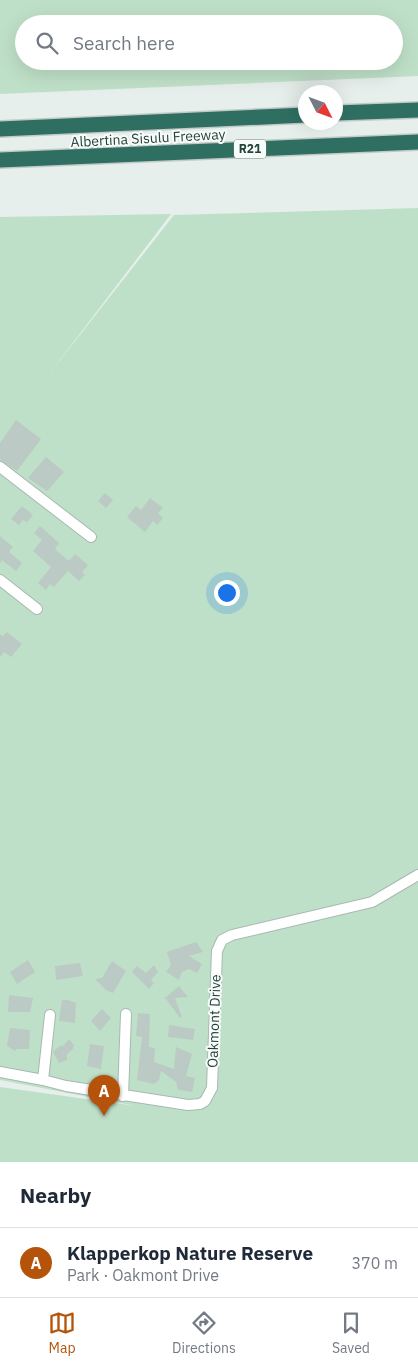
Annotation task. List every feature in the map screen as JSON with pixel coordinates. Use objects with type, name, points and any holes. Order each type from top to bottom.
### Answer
[{"type":"highway","points":[[343,113],[418,110]]},
{"type":"highway","name":"Albertina Sisulu Freeway","points":[[0,128],[298,115]]},
{"type":"highway","name":"Albertina Sisulu Freeway","points":[[0,160],[418,142]]},
{"type":"street","points":[[0,467],[91,537]]},
{"type":"street","points":[[0,580],[37,609]]},
{"type":"street","name":"Oakmont Drive","points":[[0,1072],[123,1096],[193,1106],[200,1104],[209,1096],[212,1088],[217,951],[220,943],[226,938],[372,902],[418,875]]},
{"type":"street","points":[[123,1096],[126,1014]]},
{"type":"street","points":[[43,1080],[50,1015]]},
{"type":"green space","points":[[0,0],[418,0],[418,76],[0,94]]},
{"type":"green space","points":[[418,208],[418,1162],[0,1162],[0,1087],[136,1106],[0,1080],[0,217],[171,214],[50,373],[174,215]]},
{"type":"building","points":[[16,420],[41,439],[17,471],[0,460],[0,443]]},
{"type":"building","points":[[46,457],[64,472],[47,491],[28,478]]},
{"type":"building","points":[[105,493],[113,500],[106,508],[98,501]]},
{"type":"building","points":[[150,498],[163,508],[158,513],[163,518],[157,525],[153,521],[145,532],[127,517],[136,506],[141,510]]},
{"type":"building","points":[[22,506],[33,515],[27,522],[23,520],[19,525],[11,519]]},
{"type":"building","points":[[40,526],[59,543],[55,549],[69,561],[75,554],[88,565],[82,572],[85,575],[79,581],[68,571],[54,587],[50,584],[46,590],[38,583],[51,567],[33,551],[42,540],[34,533]]},
{"type":"building","points":[[0,536],[13,547],[9,552],[22,563],[16,571],[2,560],[0,563]]},
{"type":"building","points":[[7,632],[22,644],[11,657],[4,652],[0,657],[0,634],[3,636]]},
{"type":"building","points":[[196,942],[203,952],[189,956],[202,964],[197,973],[189,969],[182,972],[179,980],[166,972],[171,965],[167,952]]},
{"type":"building","points":[[28,960],[35,972],[17,984],[10,972]]},
{"type":"building","points":[[112,961],[126,971],[113,993],[106,990],[95,979],[102,978]]},
{"type":"building","points":[[80,963],[83,976],[56,980],[55,966]]},
{"type":"building","points":[[154,965],[158,972],[151,980],[154,983],[149,989],[132,972],[137,966],[146,973]]},
{"type":"building","points":[[179,986],[188,997],[175,998],[182,1017],[180,1018],[166,999],[164,999]]},
{"type":"building","points":[[9,995],[33,998],[30,1012],[8,1012]]},
{"type":"building","points":[[62,1000],[76,1003],[75,1023],[59,1021]]},
{"type":"building","points":[[102,1009],[111,1018],[100,1031],[91,1021]]},
{"type":"building","points":[[138,1013],[150,1014],[149,1047],[155,1048],[154,1062],[174,1069],[176,1047],[192,1054],[186,1076],[195,1078],[192,1092],[178,1090],[176,1082],[161,1071],[159,1080],[154,1084],[137,1080],[142,1037],[136,1036]]},
{"type":"building","points":[[169,1025],[195,1029],[193,1040],[168,1037]]},
{"type":"building","points":[[10,1028],[30,1030],[29,1049],[17,1049],[15,1051],[7,1046]]},
{"type":"building","points":[[69,1039],[74,1045],[73,1049],[67,1054],[67,1060],[59,1063],[53,1052],[61,1045],[63,1046]]},
{"type":"building","points":[[90,1044],[104,1046],[101,1069],[87,1066]]},
{"type":"place","name":"Klapperkop Nature Reserve","points":[[104,1116]]}]
